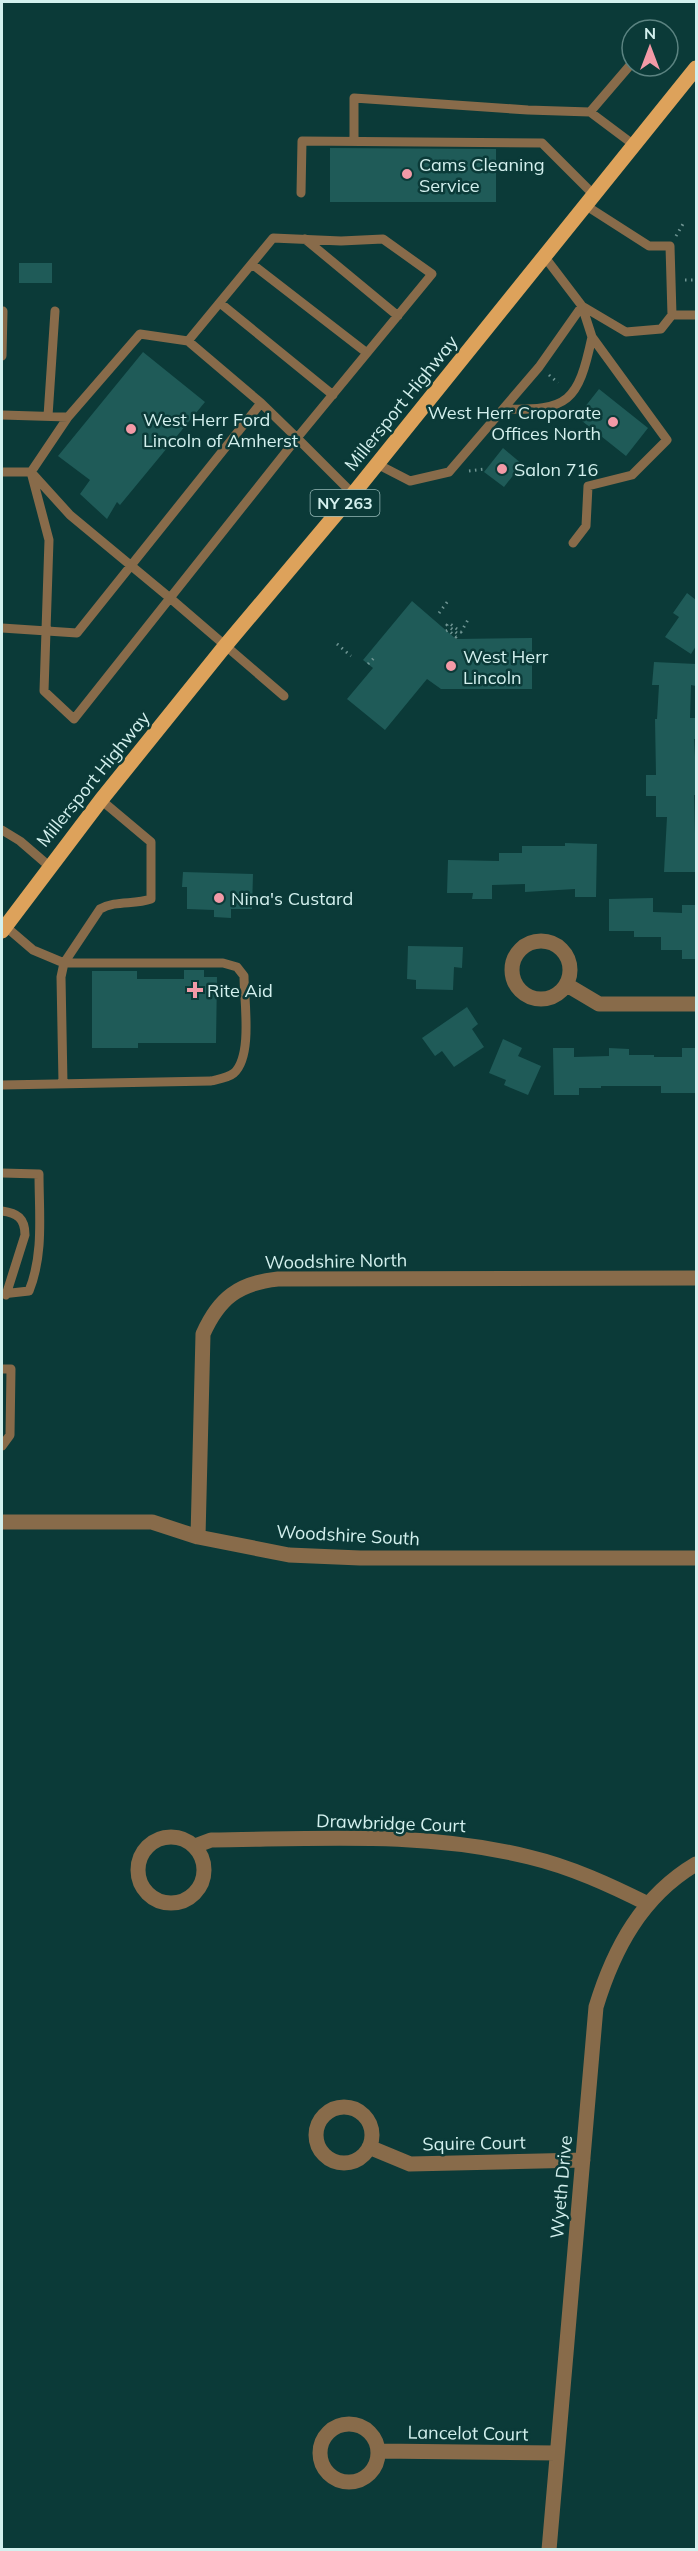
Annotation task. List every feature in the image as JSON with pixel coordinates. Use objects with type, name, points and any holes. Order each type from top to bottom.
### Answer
[{"type":"main road","name":"Millersport Highway","points":[[3,929],[100,800],[353,494],[634,145],[694,75]]},
{"type":"street","points":[[567,986],[599,1004],[696,1004]]},
{"type":"street","name":"Woodshire North","points":[[198,1536],[203,1334],[210,1317],[240,1288],[257,1281],[278,1279],[696,1278]]},
{"type":"street","name":"Woodshire South","points":[[2,1522],[152,1522],[198,1536],[289,1555],[360,1558],[696,1558]]},
{"type":"street","name":"Drawbridge Court","points":[[195,1846],[201,1855],[204,1877],[192,1896],[172,1903],[151,1896],[143,1888],[139,1879],[140,1857],[154,1841],[165,1837],[176,1837],[195,1846],[211,1840],[388,1838],[478,1846],[566,1868],[648,1904]]},
{"type":"street","name":"Wyeth Drive","points":[[549,2550],[596,2007],[606,1972],[619,1945],[648,1904],[669,1883],[696,1864]]},
{"type":"street","name":"Squire Court","points":[[369,2147],[410,2164],[583,2160]]},
{"type":"street","name":"Lancelot Court","points":[[379,2451],[557,2453]]},
{"type":"lane","points":[[590,112],[620,77]]},
{"type":"lane","points":[[354,141],[354,98],[516,110],[590,112],[634,145]]},
{"type":"lane","points":[[301,193],[302,141],[542,143],[589,200],[649,246],[670,246],[672,315],[661,329],[626,332],[582,306]]},
{"type":"lane","points":[[188,341],[273,238],[382,239],[432,274],[297,438],[74,719],[44,691],[50,540],[31,472],[68,417],[140,334],[188,341],[261,403],[297,438],[353,494]]},
{"type":"lane","points":[[305,239],[398,316]]},
{"type":"lane","points":[[544,256],[582,306],[592,337],[667,440],[632,475],[588,486],[586,526],[573,543]]},
{"type":"lane","points":[[252,264],[367,353]]},
{"type":"lane","points":[[220,303],[333,394]]},
{"type":"lane","points":[[377,464],[411,481],[448,472],[539,367],[582,306]]},
{"type":"lane","points":[[48,416],[54,311]]},
{"type":"lane","points":[[2,356],[3,312]]},
{"type":"lane","points":[[672,315],[696,315]]},
{"type":"lane","points":[[503,409],[549,408],[564,402],[576,387],[586,364],[592,337]]},
{"type":"lane","points":[[2,628],[77,633],[261,403]]},
{"type":"lane","points":[[2,415],[68,417]]},
{"type":"lane","points":[[2,472],[31,472],[70,515],[284,696]]},
{"type":"lane","points":[[63,1083],[61,977],[64,963],[100,909],[110,903],[138,903],[151,899],[151,842],[100,800]]},
{"type":"lane","points":[[2,830],[20,841],[49,866]]},
{"type":"lane","points":[[2,1085],[211,1080],[233,1074],[241,1064],[246,1049],[243,976],[237,967],[223,963],[64,963],[33,950],[3,929]]},
{"type":"lane","points":[[2,1173],[39,1174],[40,1248],[36,1273],[28,1291],[4,1294],[26,1235],[26,1227],[22,1218],[14,1213],[2,1211]]},
{"type":"lane","points":[[2,1446],[10,1435],[6,1369]]},
{"type":"path","points":[[439,612],[448,601]]},
{"type":"path","points":[[446,631],[448,630],[456,637],[458,634],[447,625],[449,623],[461,632],[469,618]]},
{"type":"path","points":[[338,644],[351,656]]},
{"type":"path","points":[[368,664],[375,656]]},
{"type":"building","points":[[330,148],[496,149],[496,202],[330,202]]},
{"type":"building","points":[[19,263],[52,263],[52,283],[19,283]]},
{"type":"building","name":"West Herr Ford Lincoln of Amherst","points":[[143,352],[205,402],[120,505],[117,502],[107,519],[80,494],[90,480],[58,456]]},
{"type":"building","name":"West Herr Croporate Offices North","points":[[599,389],[648,428],[626,456],[577,417]]},
{"type":"building","name":"Salon 716","points":[[503,448],[522,464],[504,487],[484,472]]},
{"type":"building","points":[[687,593],[696,600],[696,646],[691,654],[665,637],[679,617],[673,613]]},
{"type":"building","name":"West Herr Lincoln","points":[[412,601],[456,639],[532,638],[532,689],[441,689],[427,679],[385,730],[347,699],[373,668],[363,660]]},
{"type":"building","points":[[654,662],[696,664],[696,686],[691,685],[690,718],[696,718],[696,739],[694,739],[696,795],[694,795],[696,872],[664,872],[667,817],[656,817],[656,796],[646,796],[646,775],[656,775],[655,719],[657,719],[659,685],[652,685]]},
{"type":"building","points":[[565,843],[597,844],[596,897],[575,897],[575,889],[525,892],[525,884],[492,885],[492,899],[472,899],[473,893],[447,893],[448,860],[499,861],[499,853],[522,853],[522,846],[565,846]]},
{"type":"building","name":"Nina's Custard","points":[[183,872],[253,874],[252,909],[231,909],[231,918],[214,917],[214,910],[187,909],[187,887],[182,887]]},
{"type":"building","points":[[653,898],[653,912],[682,913],[682,905],[696,905],[696,959],[682,959],[682,950],[661,950],[661,937],[634,937],[634,931],[609,931],[609,899]]},
{"type":"building","points":[[408,946],[463,947],[462,968],[454,967],[453,990],[416,989],[416,980],[407,979]]},
{"type":"building","name":"Rite Aid","points":[[184,970],[204,970],[204,977],[217,977],[216,1043],[138,1043],[138,1048],[92,1048],[92,971],[137,971],[137,979],[184,979]]},
{"type":"building","points":[[467,1007],[478,1024],[472,1029],[484,1047],[454,1067],[442,1051],[435,1056],[422,1038]]},
{"type":"building","points":[[503,1039],[522,1048],[518,1056],[541,1066],[528,1095],[504,1085],[506,1080],[489,1073]]},
{"type":"building","points":[[553,1048],[574,1048],[574,1057],[609,1056],[609,1048],[629,1049],[629,1055],[682,1057],[682,1048],[696,1048],[696,1093],[661,1093],[661,1086],[601,1086],[601,1088],[579,1088],[579,1095],[554,1095]]},
{"type":"place","name":"Cams Cleaning Service","points":[[407,174]]},
{"type":"place","name":"West Herr Croporate Offices North","points":[[613,422]]},
{"type":"place","name":"West Herr Ford Lincoln of Amherst","points":[[131,429]]},
{"type":"place","name":"Salon 716","points":[[502,469]]},
{"type":"place","name":"West Herr Lincoln","points":[[451,666]]},
{"type":"place","name":"Nina's Custard","points":[[219,898]]},
{"type":"place","name":"Rite Aid","points":[[195,990]]}]
